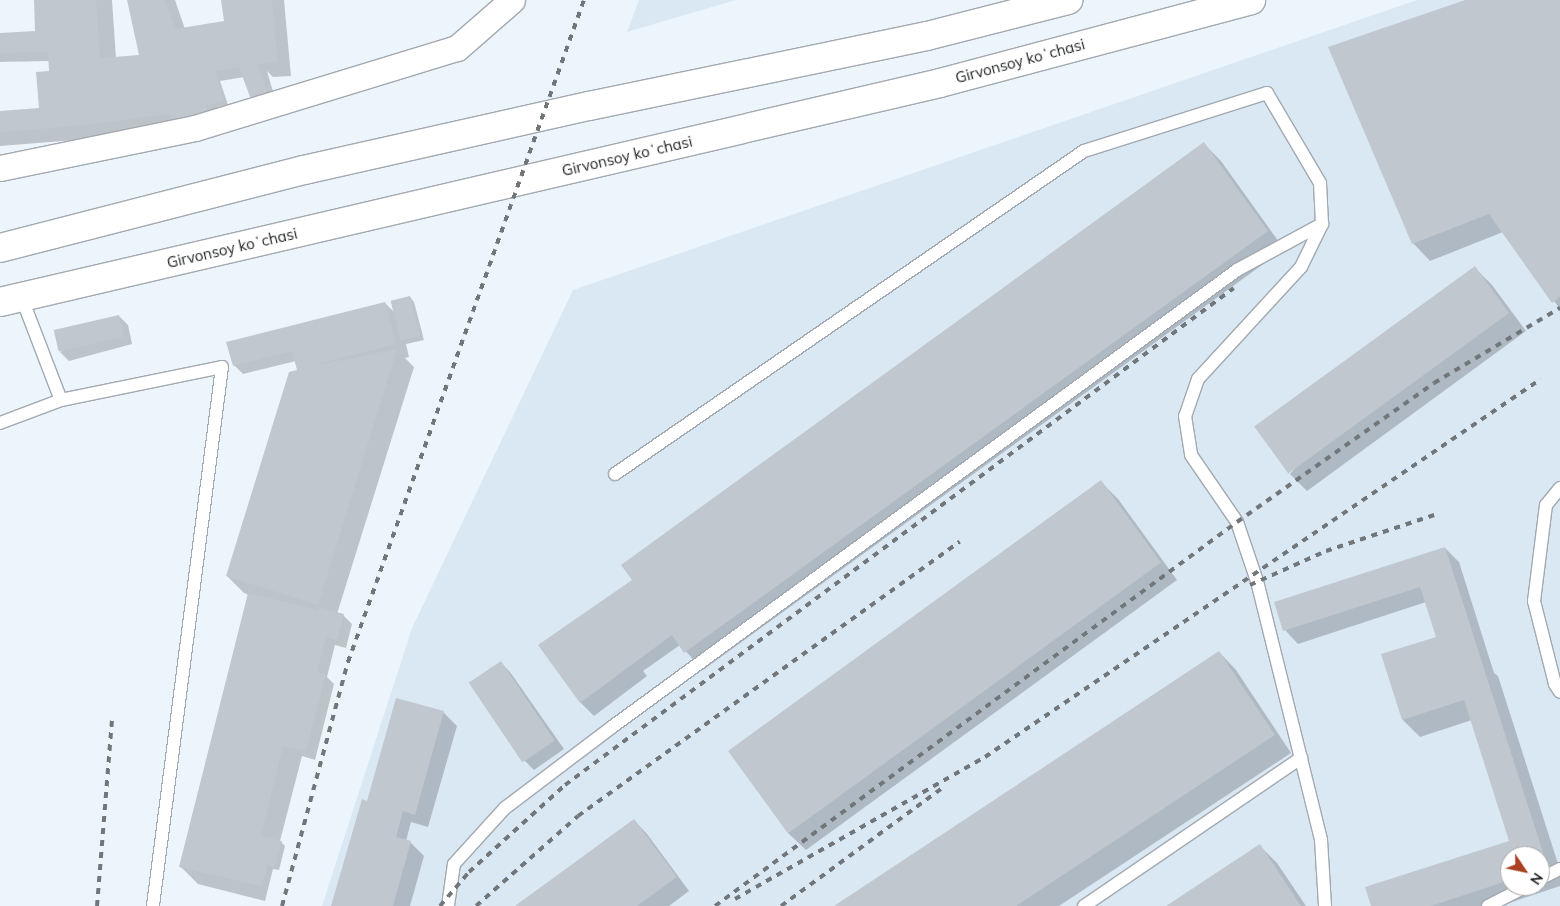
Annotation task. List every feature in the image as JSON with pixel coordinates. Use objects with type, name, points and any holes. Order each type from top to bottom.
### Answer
[{"type":"main road","points":[[0,248],[304,170],[589,106],[928,36],[1068,0]]},
{"type":"main road","name":"Girvonsoy koʻchasi","points":[[10,299],[940,83],[1251,0]]},
{"type":"street","points":[[0,168],[194,128],[457,48],[512,0]]},
{"type":"lane","points":[[615,474],[1084,151],[1267,93],[1320,183],[1322,224],[1301,267],[1198,379],[1185,416],[1191,455],[1237,522],[1257,581],[1321,840],[1325,906]]},
{"type":"lane","points":[[448,906],[454,864],[505,808],[612,726],[1237,270],[1322,224]]},
{"type":"lane","points":[[10,299],[61,400]]},
{"type":"lane","points":[[0,424],[61,400],[222,367],[153,906]]},
{"type":"lane","points":[[1560,488],[1546,504],[1534,601],[1555,684],[1560,692]]},
{"type":"lane","points":[[1084,906],[1301,758]]},
{"type":"lane","points":[[1488,906],[1508,896]]},
{"type":"shaded area","points":[[639,0],[736,0],[627,32]]},
{"type":"shaded area","points":[[1417,0],[1560,0],[1560,906],[322,906],[412,628],[573,290]]},
{"type":"building","points":[[34,0],[96,0],[100,58],[139,55],[127,0],[165,0],[175,29],[224,21],[221,0],[272,0],[278,62],[258,64],[267,93],[250,97],[239,67],[215,71],[224,101],[206,105],[208,112],[172,122],[168,114],[75,126],[0,132],[0,111],[39,108],[36,72],[49,71],[48,52],[0,53],[0,33],[35,31]]},
{"type":"building","points":[[1465,0],[1560,0],[1560,297],[1552,303],[1489,214],[1412,244],[1328,47]]},
{"type":"building","points":[[1204,142],[1268,231],[684,653],[672,635],[580,703],[538,645],[632,580],[621,565]]},
{"type":"building","points":[[1475,266],[1509,313],[1288,473],[1254,426]]},
{"type":"building","points":[[410,296],[420,336],[401,341],[391,301]]},
{"type":"building","points":[[385,302],[396,344],[307,367],[397,349],[318,605],[226,576],[289,372],[297,370],[292,351],[233,366],[226,342]]},
{"type":"building","points":[[119,315],[124,336],[59,352],[54,330]]},
{"type":"building","points":[[1101,480],[1161,563],[788,833],[728,751]]},
{"type":"building","points":[[1445,547],[1541,846],[1500,846],[1500,883],[1431,906],[1371,906],[1365,887],[1509,841],[1464,700],[1402,720],[1381,654],[1436,637],[1420,587],[1283,631],[1274,602]]},
{"type":"building","points":[[248,593],[318,610],[318,607],[344,614],[337,640],[326,637],[317,672],[326,674],[306,751],[283,746],[261,836],[282,841],[275,867],[267,865],[262,886],[179,867]]},
{"type":"building","points":[[1219,651],[1275,735],[1016,906],[834,906]]},
{"type":"building","points":[[501,661],[555,741],[522,762],[469,683]]},
{"type":"building","points":[[396,698],[444,711],[415,815],[403,811],[396,837],[411,841],[393,906],[331,906],[362,799],[367,801]]},
{"type":"building","points":[[634,819],[677,877],[637,906],[515,906]]},
{"type":"building","points":[[1260,844],[1301,906],[1166,906]]},
{"type":"railway","points":[[282,906],[348,662],[584,0]]},
{"type":"railway","points":[[440,906],[469,872],[565,785],[1234,288]]},
{"type":"railway","points":[[715,906],[1237,522],[1434,383],[1560,308]]},
{"type":"railway","points":[[735,899],[985,757],[1541,379]]},
{"type":"railway","points":[[1250,585],[1326,551],[1434,515]]},
{"type":"railway","points":[[476,906],[578,816],[960,542]]},
{"type":"railway","points":[[97,906],[112,721]]},
{"type":"railway","points":[[781,906],[945,786]]}]
